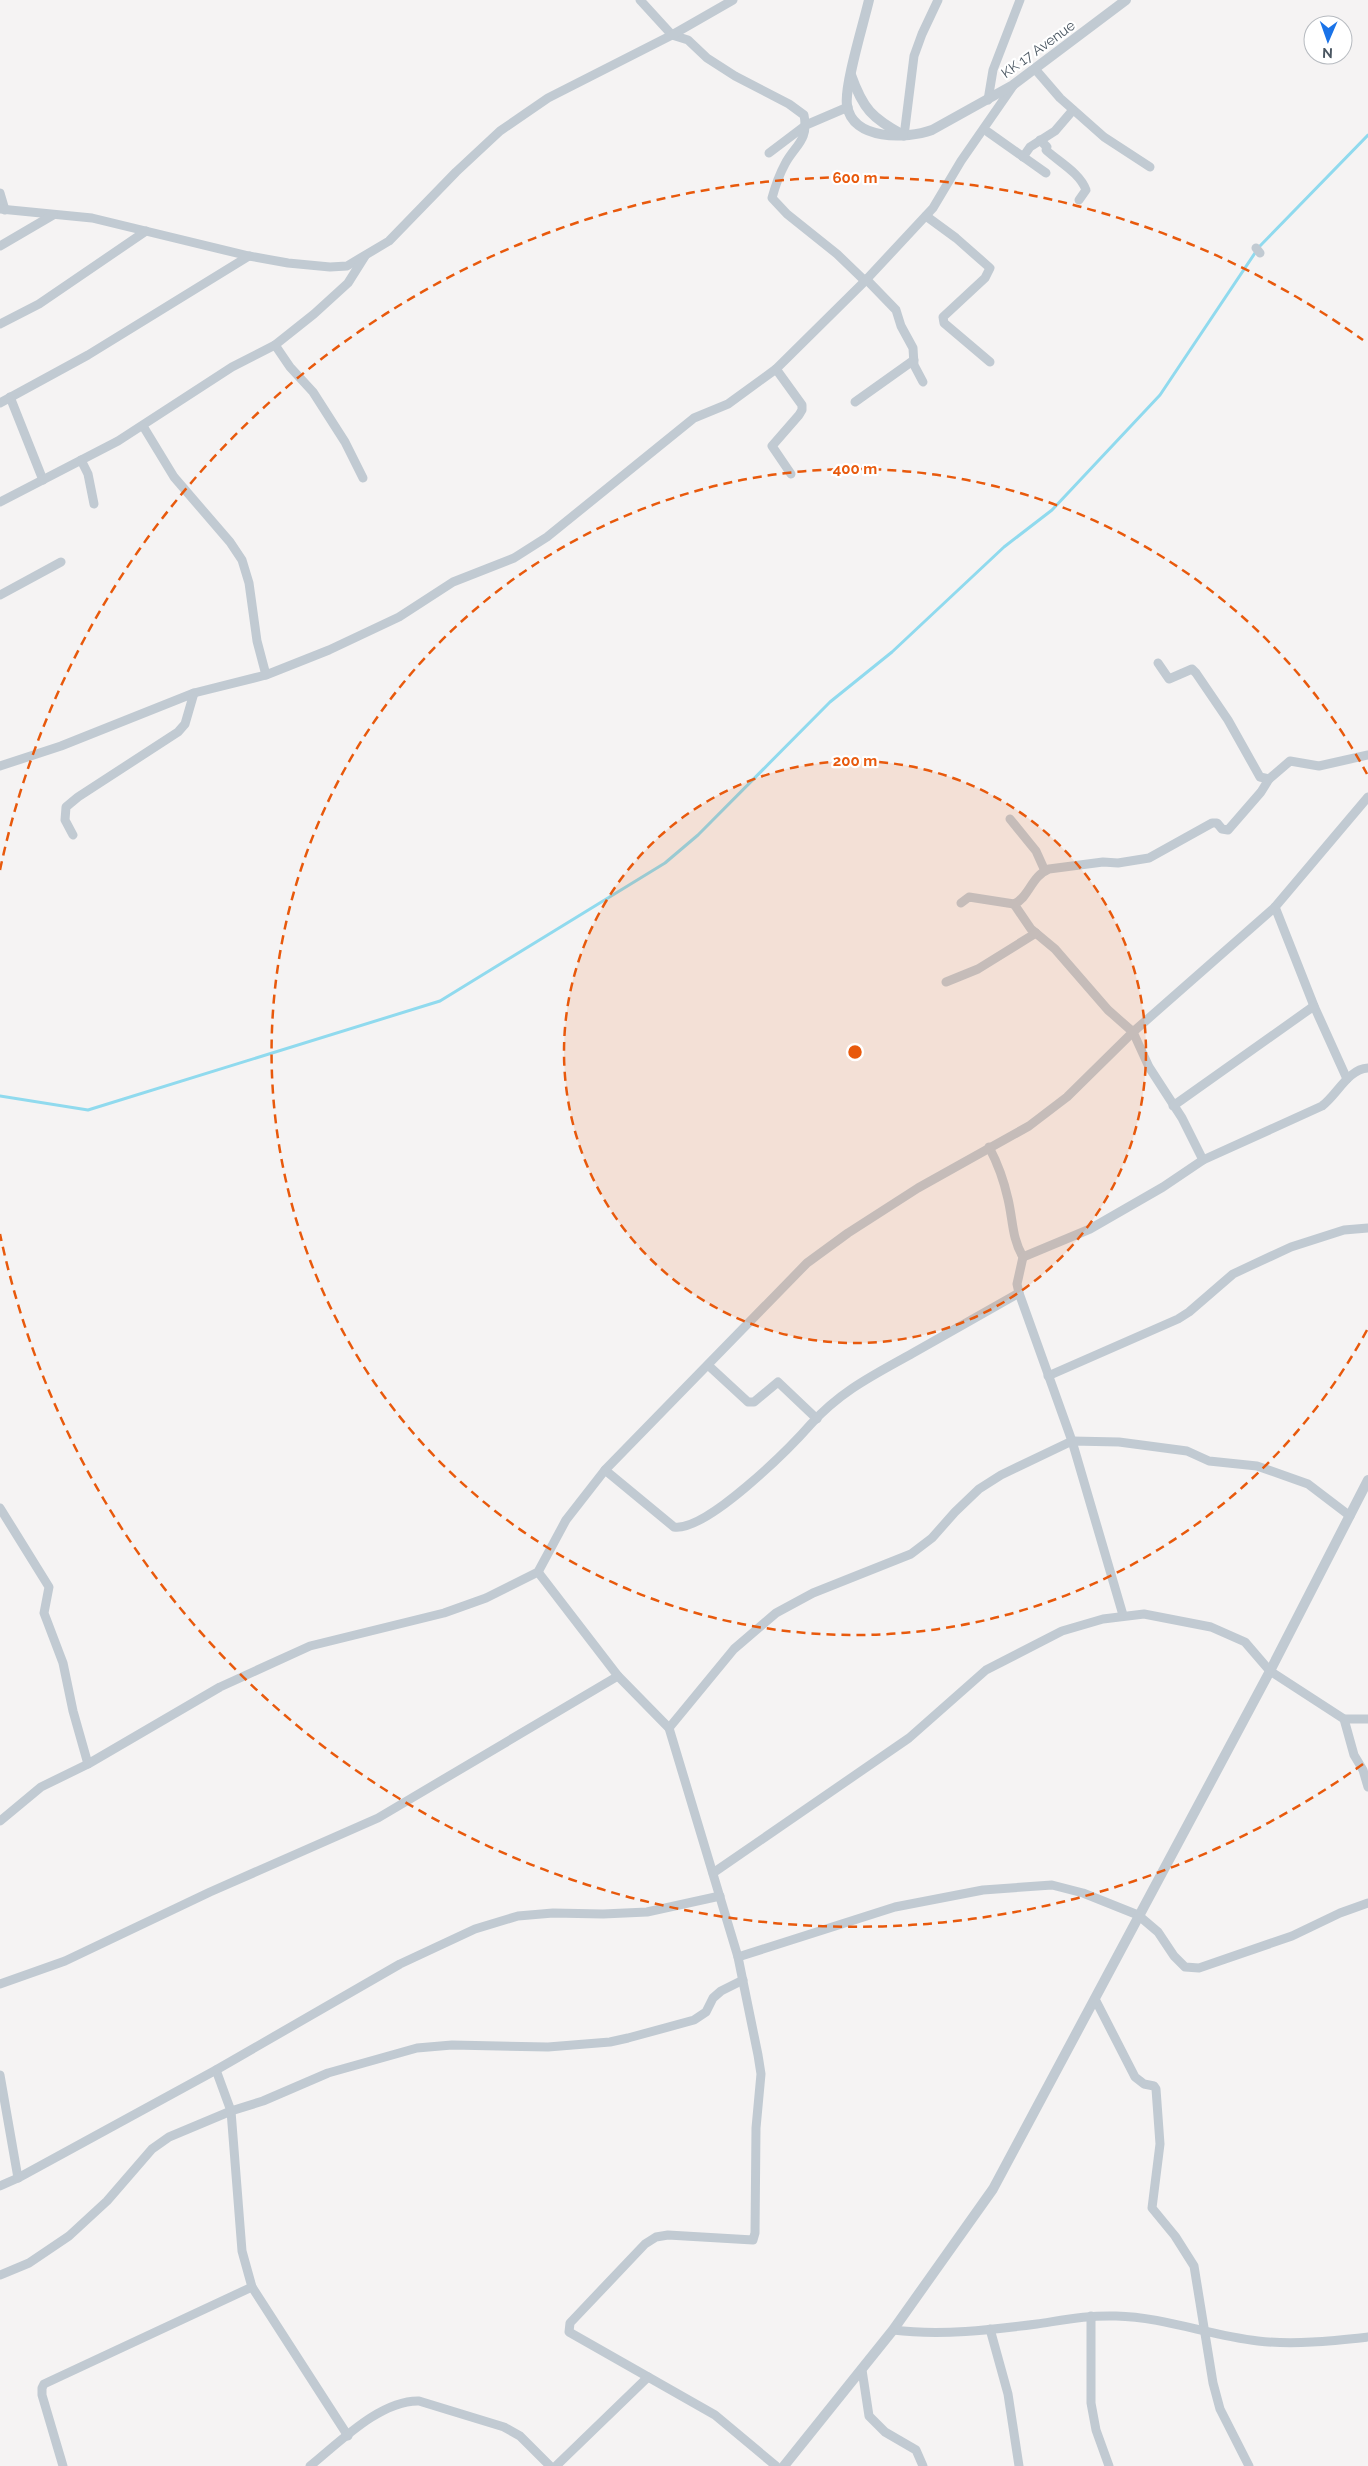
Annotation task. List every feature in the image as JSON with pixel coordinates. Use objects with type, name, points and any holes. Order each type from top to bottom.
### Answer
[{"type":"street","points":[[640,0],[672,35],[688,40],[707,58],[735,76],[789,104],[804,115],[806,125],[800,145],[785,163],[772,198],[787,214],[866,280],[896,310],[901,326],[913,348],[914,360],[923,382]]},
{"type":"street","points":[[0,193],[3,209],[92,218],[249,256],[330,267],[347,266],[389,241],[456,172],[500,131],[548,98],[672,35],[733,0]]},
{"type":"street","points":[[769,153],[806,125],[848,107],[851,75],[869,0]]},
{"type":"street","points":[[851,75],[862,102],[872,116],[904,136],[914,56],[938,0]]},
{"type":"street","points":[[988,100],[989,83],[993,70],[1020,0]]},
{"type":"street","name":"KK 17 Avenue","points":[[848,107],[851,116],[870,131],[895,137],[918,135],[932,130],[1013,85],[1126,0]]},
{"type":"street","points":[[1035,69],[1073,110],[1104,137],[1150,167]]},
{"type":"street","points":[[0,766],[61,746],[194,693],[266,675],[329,650],[399,617],[453,582],[514,558],[547,537],[584,509],[694,418],[728,404],[776,369],[866,280],[933,208],[961,161],[1013,85]]},
{"type":"street","points":[[1023,157],[1030,147],[1055,132],[1073,110]]},
{"type":"street","points":[[988,132],[1046,173]]},
{"type":"street","points":[[1040,140],[1047,147],[1046,150],[1078,176],[1086,190],[1080,200]]},
{"type":"street","points":[[0,246],[53,214]]},
{"type":"street","points":[[926,216],[956,238],[990,268],[985,278],[943,317],[944,322],[990,362]]},
{"type":"street","points":[[0,324],[39,304],[146,231]]},
{"type":"street","points":[[0,502],[143,426],[232,367],[275,345],[314,314],[348,283],[365,255]]},
{"type":"street","points":[[0,402],[88,355],[249,256]]},
{"type":"street","points":[[275,345],[290,367],[313,392],[345,442],[363,478]]},
{"type":"street","points":[[855,402],[914,360]]},
{"type":"street","points":[[776,369],[802,405],[800,415],[772,446],[791,474]]},
{"type":"street","points":[[10,397],[44,480]]},
{"type":"street","points":[[143,426],[174,478],[230,542],[242,560],[249,583],[257,641],[266,675]]},
{"type":"street","points":[[81,460],[88,474],[94,504]]},
{"type":"street","points":[[0,595],[61,562]]},
{"type":"street","points":[[1158,663],[1169,679],[1187,670],[1192,669],[1196,673],[1228,720],[1260,777],[1268,779]]},
{"type":"street","points":[[73,835],[65,820],[66,807],[78,796],[178,732],[186,724],[194,693]]},
{"type":"street","points":[[961,903],[969,898],[1014,904],[1022,899],[1032,882],[1045,871],[1083,864],[1103,862],[1118,864],[1149,858],[1212,823],[1217,823],[1222,829],[1228,830],[1261,792],[1268,779],[1290,761],[1319,766],[1368,755]]},
{"type":"street","points":[[0,1821],[41,1787],[88,1764],[220,1687],[310,1646],[444,1613],[486,1598],[538,1572],[566,1520],[605,1470],[807,1263],[848,1233],[918,1188],[1028,1126],[1067,1097],[1133,1032],[1274,907],[1368,797]]},
{"type":"street","points":[[1010,819],[1036,851],[1045,871]]},
{"type":"street","points":[[1014,904],[1024,920],[1036,933],[1055,949],[1108,1010],[1133,1032],[1150,1067],[1182,1118],[1203,1160]]},
{"type":"street","points":[[1274,907],[1314,1006],[1347,1079]]},
{"type":"street","points":[[946,982],[983,966],[1036,933]]},
{"type":"street","points":[[1173,1106],[1314,1006]]},
{"type":"street","points":[[1023,1257],[1090,1229],[1156,1191],[1203,1160],[1322,1106],[1332,1098],[1347,1079],[1361,1068],[1368,1068]]},
{"type":"street","points":[[990,1147],[1000,1168],[1008,1199],[1015,1244],[1023,1257],[1017,1284],[1019,1293],[1072,1441],[1123,1615]]},
{"type":"street","points":[[1048,1376],[1178,1319],[1189,1312],[1233,1274],[1291,1247],[1344,1230],[1368,1228]]},
{"type":"street","points":[[605,1470],[674,1527],[685,1526],[708,1514],[742,1490],[798,1440],[844,1392],[1019,1293]]},
{"type":"street","points":[[708,1366],[748,1402],[754,1402],[778,1382],[817,1419]]},
{"type":"street","points":[[669,1728],[734,1649],[776,1613],[813,1593],[911,1554],[932,1538],[955,1512],[979,1490],[1001,1475],[1072,1441],[1118,1442],[1187,1451],[1210,1461],[1257,1466],[1308,1484],[1350,1516]]},
{"type":"street","points":[[784,2466],[893,2330],[993,2189],[1270,1670],[1368,1480]]},
{"type":"street","points":[[0,1508],[49,1587],[44,1612],[63,1663],[73,1711],[88,1764]]},
{"type":"street","points":[[538,1572],[618,1676],[669,1728],[738,1957],[761,2074],[756,2128],[755,2238],[750,2241],[668,2235],[656,2237],[645,2244],[570,2323],[568,2328],[572,2336],[714,2415],[776,2466]]},
{"type":"street","points":[[712,1873],[909,1738],[986,1670],[1062,1631],[1123,1615],[1144,1614],[1211,1627],[1244,1642],[1270,1670],[1344,1719],[1368,1719]]},
{"type":"street","points":[[0,1984],[73,1957],[210,1892],[378,1818],[618,1676]]},
{"type":"street","points":[[1344,1719],[1354,1756],[1363,1770],[1368,1786]]},
{"type":"street","points":[[738,1957],[895,1907],[984,1890],[1052,1885],[1083,1892],[1138,1915],[1158,1932],[1174,1956],[1186,1967],[1199,1968],[1292,1936],[1340,1913],[1368,1903]]},
{"type":"street","points":[[0,2186],[216,2070],[400,1964],[475,1929],[518,1916],[553,1913],[603,1914],[647,1912],[720,1896]]},
{"type":"street","points":[[0,2274],[28,2263],[69,2236],[107,2201],[152,2149],[169,2138],[231,2111],[263,2101],[328,2073],[417,2048],[452,2045],[548,2047],[610,2042],[628,2038],[694,2020],[706,2012],[713,1998],[721,1990],[743,1980]]},
{"type":"street","points":[[1095,1999],[1135,2077],[1144,2084],[1154,2086],[1156,2089],[1160,2144],[1152,2208],[1175,2236],[1194,2266],[1206,2330],[1213,2383],[1220,2409],[1249,2466]]},
{"type":"street","points":[[216,2070],[231,2111],[242,2251],[252,2287],[348,2436]]},
{"type":"street","points":[[0,2075],[18,2178]]},
{"type":"street","points":[[63,2466],[42,2395],[44,2384],[252,2287]]},
{"type":"street","points":[[893,2330],[920,2334],[990,2329],[1091,2316],[1120,2316],[1156,2320],[1256,2341],[1296,2344],[1368,2337]]},
{"type":"street","points":[[1091,2316],[1091,2403],[1096,2430],[1109,2466]]},
{"type":"street","points":[[990,2329],[1008,2394],[1019,2466]]},
{"type":"street","points":[[862,2370],[869,2416],[885,2432],[916,2450],[924,2466]]},
{"type":"street","points":[[556,2466],[648,2377]]},
{"type":"street","points":[[310,2466],[390,2405],[407,2400],[419,2400],[504,2427],[520,2436],[550,2466]]},
{"type":"waterway","points":[[0,1096],[88,1110],[440,1001],[665,863],[698,835],[830,702],[892,652],[1004,547],[1052,510],[1160,395],[1259,247],[1368,135]]}]
